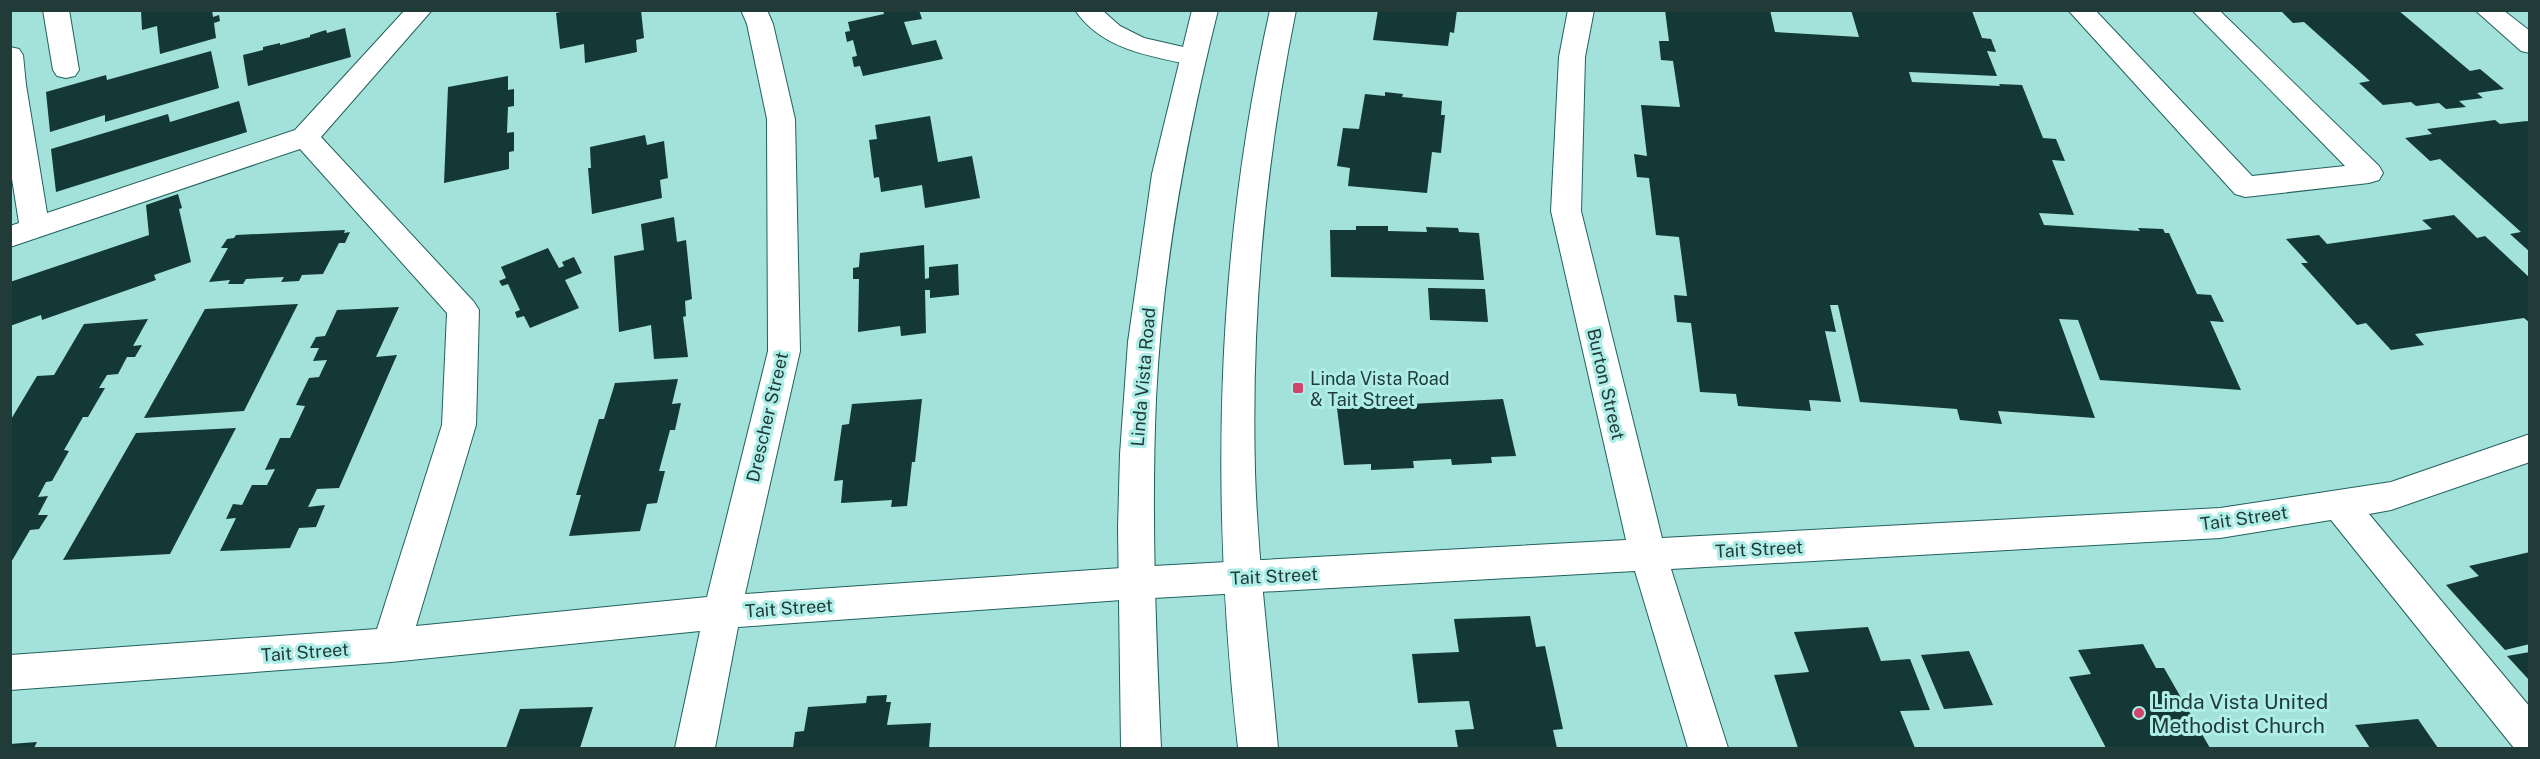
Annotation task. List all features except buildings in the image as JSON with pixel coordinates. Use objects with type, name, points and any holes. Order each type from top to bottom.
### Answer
[{"type":"street","points":[[56,10],[66,70]]},
{"type":"street","points":[[10,55],[23,233],[305,137],[420,10]]},
{"type":"street","name":"Drescher Street","points":[[695,748],[722,612],[784,351],[781,119],[760,24],[754,10]]},
{"type":"street","points":[[1087,10],[1103,28],[1133,44],[1192,57]]},
{"type":"street","name":"Linda Vista Road","points":[[1141,748],[1136,583],[1137,451],[1146,331],[1174,134],[1204,10]]},
{"type":"street","points":[[1258,748],[1238,473],[1238,387],[1244,267],[1252,188],[1262,119],[1283,10]]},
{"type":"street","name":"Burton Street","points":[[1581,10],[1572,57],[1566,211],[1648,555],[1708,748]]},
{"type":"street","points":[[2080,10],[2245,187],[2369,173],[2204,10]]},
{"type":"street","points":[[2487,10],[2529,45]]},
{"type":"street","points":[[305,137],[463,310],[459,425],[391,645]]},
{"type":"street","name":"Tait Street","points":[[10,673],[391,645],[722,612],[1136,583],[2220,523],[2391,496],[2529,448]]},
{"type":"street","points":[[2339,504],[2529,738]]},
{"type":"place","name":"Linda Vista Road & Tait Street","points":[[1298,388]]},
{"type":"place","name":"Linda Vista United Methodist Church","points":[[2139,713]]}]
